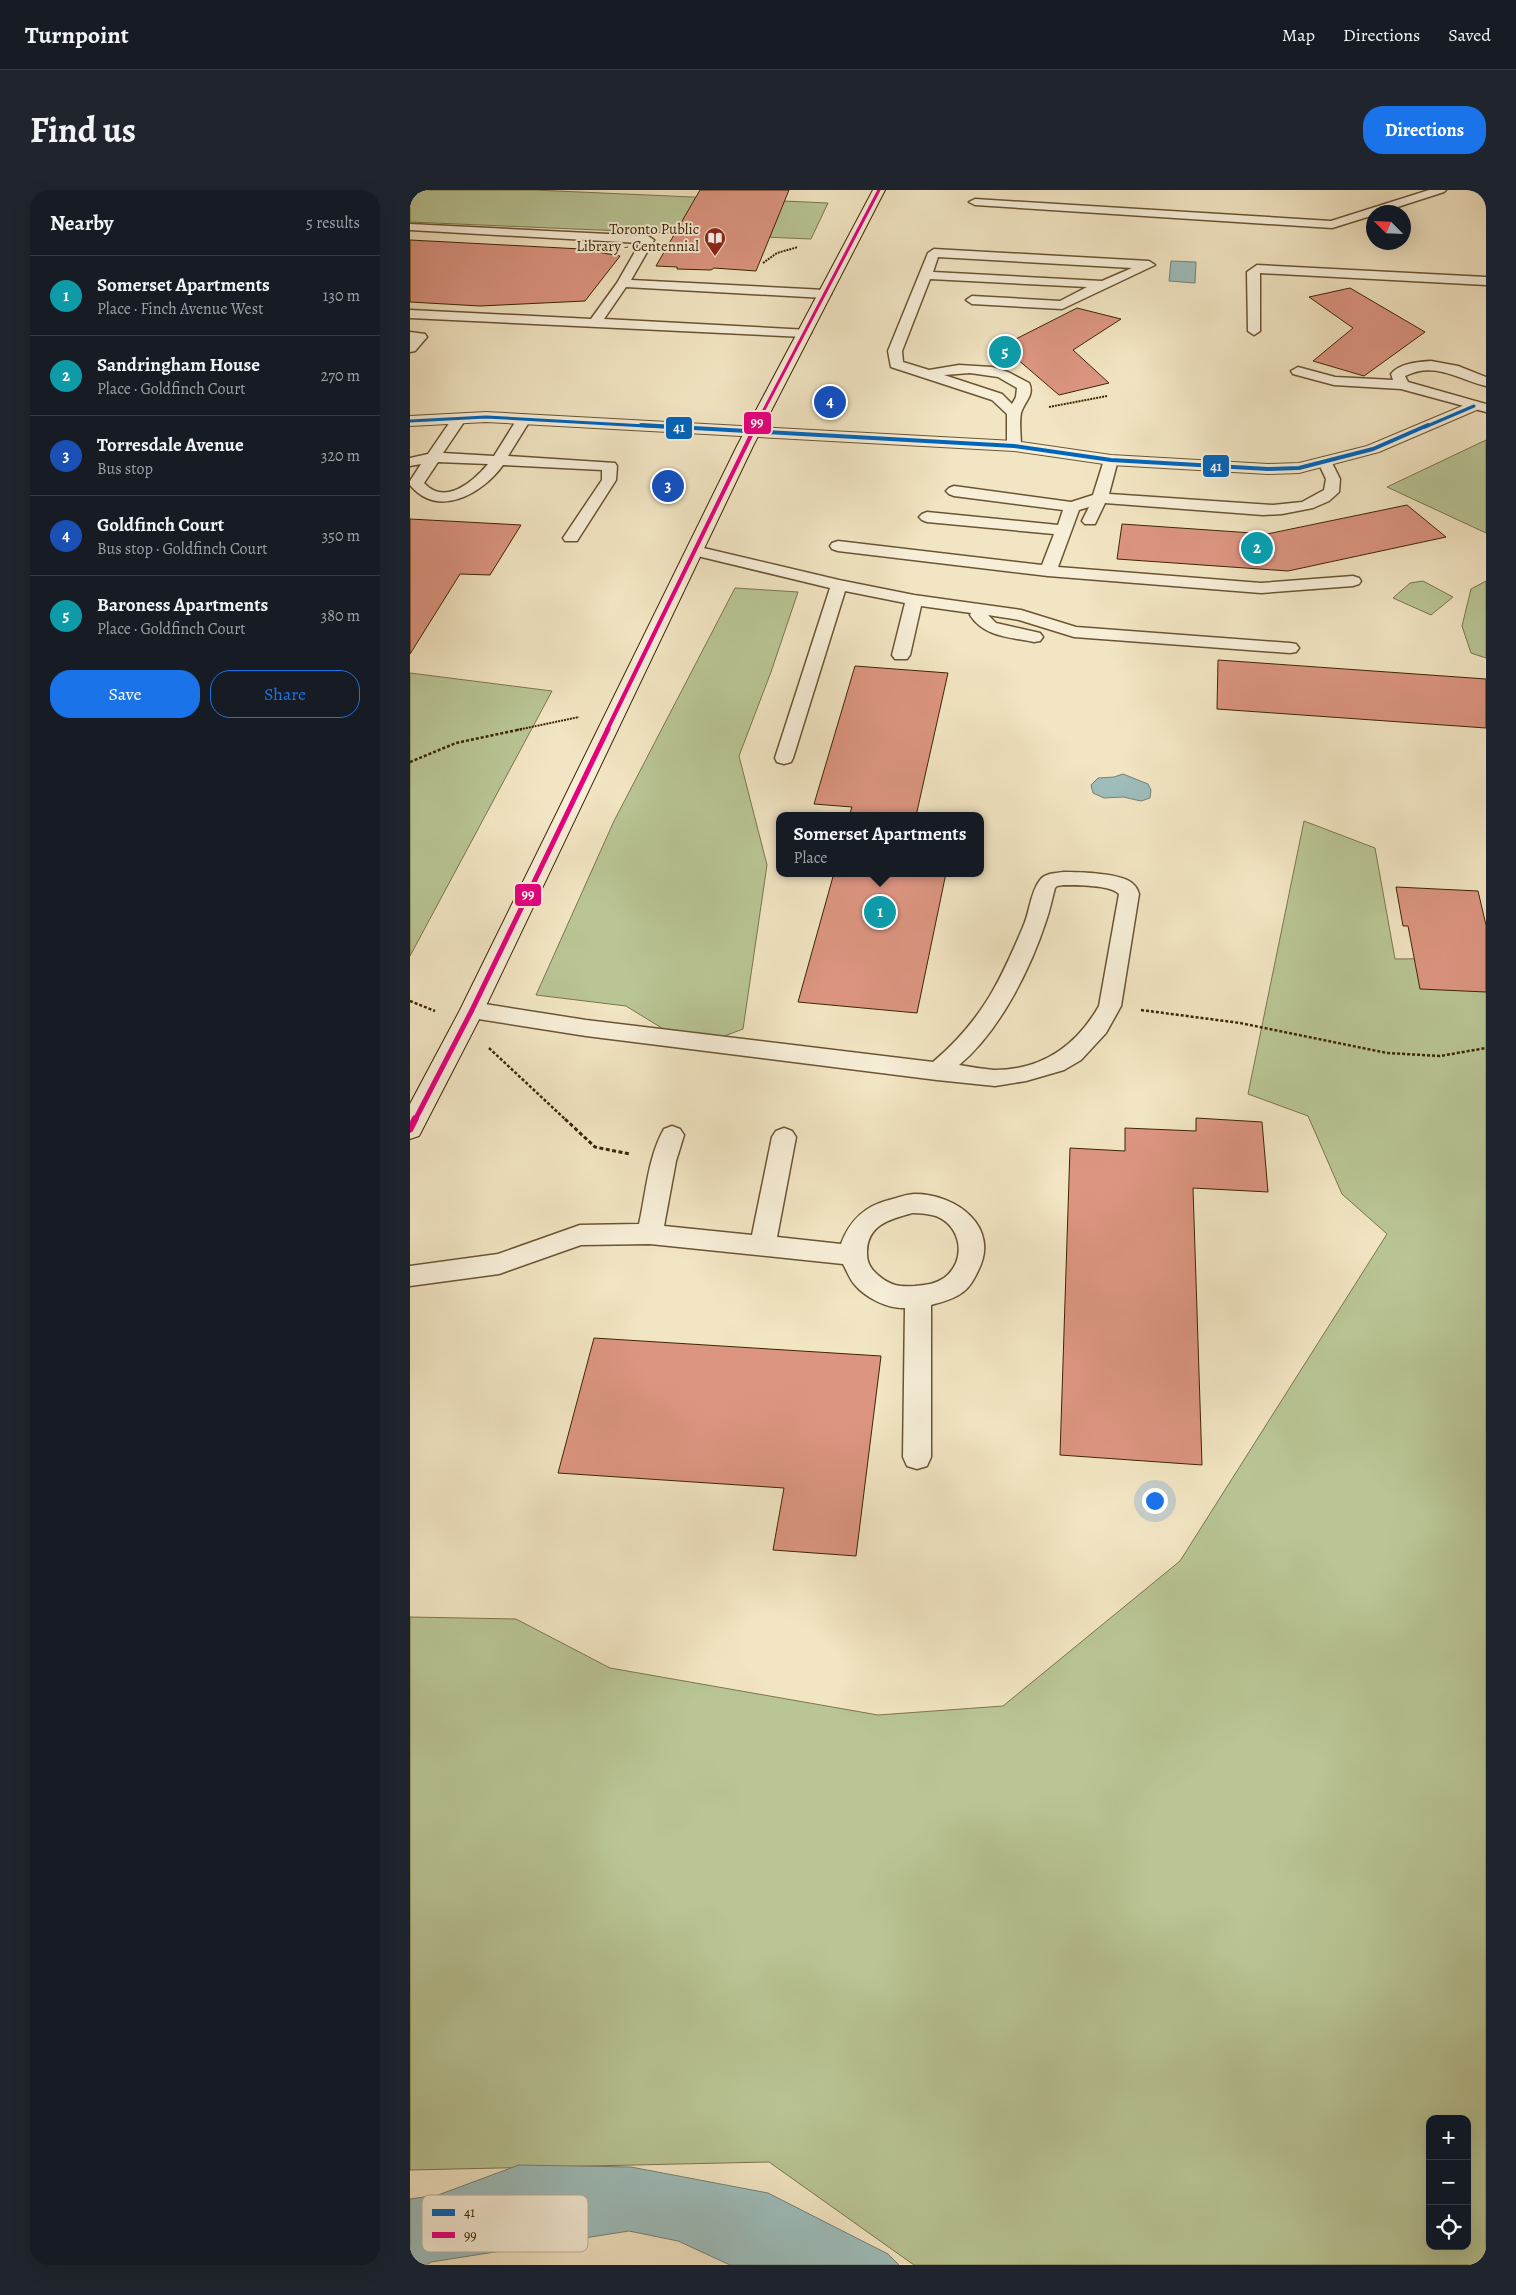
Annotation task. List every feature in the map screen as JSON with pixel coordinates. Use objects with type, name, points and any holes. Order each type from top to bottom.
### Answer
[{"type":"main road","points":[[410,1129],[468,1017],[753,432],[879,190]]},
{"type":"main road","points":[[410,421],[486,417],[1014,446],[1110,460],[1268,469],[1299,468],[1372,449],[1480,407]]},
{"type":"lane","points":[[970,216],[979,190]]},
{"type":"lane","points":[[975,202],[1332,225],[1440,190]]},
{"type":"lane","points":[[410,227],[648,240],[623,283],[596,323]]},
{"type":"lane","points":[[972,300],[1062,306],[1103,284],[1149,265],[934,253],[896,351],[896,364],[997,397],[1014,413]]},
{"type":"lane","points":[[1254,331],[1253,272],[1257,269],[1486,281]]},
{"type":"lane","points":[[926,275],[1103,284]]},
{"type":"lane","points":[[623,283],[825,294]]},
{"type":"lane","points":[[410,314],[804,333]]},
{"type":"lane","points":[[410,336],[420,337],[410,348]]},
{"type":"lane","points":[[1298,371],[1334,381],[1402,385],[1480,407],[1486,382],[1451,368],[1429,364],[1410,366],[1398,374],[1402,385]]},
{"type":"lane","points":[[925,374],[962,369],[994,371],[1010,375],[1024,386],[1022,397],[1014,413],[1014,446]]},
{"type":"lane","points":[[459,419],[416,483],[424,492],[451,496],[468,491],[480,483],[497,461],[524,419]]},
{"type":"lane","points":[[410,462],[433,457],[610,466],[609,480],[571,538]]},
{"type":"lane","points":[[1090,521],[1100,498],[1110,460]]},
{"type":"lane","points":[[954,491],[1072,507],[1100,498],[1264,510],[1291,510],[1319,502],[1331,492],[1333,479],[1325,462]]},
{"type":"lane","points":[[1048,571],[1072,507]]},
{"type":"lane","points":[[927,516],[1063,530]]},
{"type":"lane","points":[[838,546],[1048,571],[1261,588],[1353,581]]},
{"type":"lane","points":[[695,551],[839,585],[914,600],[973,610],[1021,615],[1074,632],[1290,648]]},
{"type":"lane","points":[[784,758],[839,585]]},
{"type":"lane","points":[[901,656],[914,600]]},
{"type":"lane","points":[[973,610],[990,627],[1034,636]]},
{"type":"lane","points":[[468,1017],[586,1028],[937,1072],[995,1078],[1026,1073],[1056,1064],[1072,1054],[1098,1027],[1110,1006],[1129,894],[1124,887],[1109,882],[1057,878],[1049,881],[1046,885],[1039,914],[1020,958],[990,1014],[963,1049],[937,1072]]},
{"type":"lane","points":[[650,1234],[664,1161],[672,1135]]},
{"type":"lane","points":[[763,1246],[784,1138]]},
{"type":"lane","points":[[913,1203],[933,1205],[950,1212],[964,1224],[972,1239],[973,1255],[967,1270],[955,1284],[938,1294],[918,1298],[899,1297],[881,1292],[867,1282],[857,1270],[853,1256],[854,1239],[862,1224],[876,1213],[894,1205],[913,1203]]},
{"type":"lane","points":[[410,1276],[499,1264],[580,1235],[650,1234],[853,1256]]},
{"type":"lane","points":[[917,1457],[918,1298]]},
{"type":"path","points":[[1014,413],[1107,396]]},
{"type":"path","points":[[410,762],[456,743],[618,708]]},
{"type":"path","points":[[1110,1006],[1240,1023],[1387,1053],[1440,1056],[1486,1048]]},
{"type":"path","points":[[468,1017],[595,1148],[664,1161]]},
{"type":"green space","points":[[410,190],[534,190],[828,203],[811,239],[410,222]]},
{"type":"green space","points":[[1486,440],[1486,533],[1387,487]]},
{"type":"green space","points":[[1423,581],[1453,597],[1431,615],[1393,598],[1410,583]]},
{"type":"green space","points":[[1486,581],[1486,658],[1471,653],[1462,626],[1471,589]]},
{"type":"green space","points":[[735,588],[798,592],[771,672],[739,756],[767,865],[743,1029],[714,1040],[665,1030],[626,1006],[536,995],[614,821]]},
{"type":"green space","points":[[410,673],[552,691],[410,956]]},
{"type":"green space","points":[[1304,821],[1375,848],[1395,959],[1486,958],[1486,2265],[914,2265],[769,2162],[410,2170],[410,1617],[516,1619],[610,1668],[878,1715],[1003,1706],[1180,1561],[1387,1234],[1342,1194],[1308,1116],[1248,1094]]},
{"type":"water","points":[[1171,261],[1196,262],[1195,283],[1169,281]]},
{"type":"water","points":[[1123,774],[1148,784],[1151,790],[1150,798],[1141,801],[1123,797],[1104,798],[1093,793],[1091,785],[1098,778],[1114,777]]},
{"type":"water","points":[[519,2165],[631,2167],[768,2193],[888,2254],[899,2265],[730,2265],[678,2241],[629,2231],[588,2237],[588,2195],[438,2195]]},
{"type":"water","points":[[422,2197],[422,2252],[495,2252],[431,2262],[426,2265],[410,2265],[410,2199]]},
{"type":"building","points":[[700,190],[789,190],[756,271],[714,268],[711,270],[677,269],[677,267],[656,266]]},
{"type":"building","points":[[410,240],[581,249],[620,256],[585,301],[480,306],[410,302]]},
{"type":"building","points":[[1350,288],[1425,332],[1364,376],[1313,361],[1353,328],[1309,297]]},
{"type":"building","points":[[1077,308],[1121,319],[1073,350],[1109,383],[1059,395],[1002,346]]},
{"type":"building","points":[[1407,505],[1446,537],[1288,571],[1117,559],[1122,524],[1267,534]]},
{"type":"building","points":[[410,519],[521,525],[490,575],[460,574],[410,654]]},
{"type":"building","points":[[1218,660],[1486,679],[1486,728],[1217,709]]},
{"type":"building","points":[[855,666],[948,673],[917,812],[850,812],[852,807],[814,804]]},
{"type":"building","points":[[833,877],[945,877],[917,1013],[798,1002]]},
{"type":"building","points":[[1396,887],[1478,891],[1486,925],[1486,992],[1420,989],[1408,926],[1403,926]]},
{"type":"building","points":[[1196,1118],[1262,1122],[1268,1192],[1193,1188],[1202,1465],[1060,1455],[1070,1148],[1125,1151],[1125,1128],[1196,1131]]},
{"type":"building","points":[[594,1338],[881,1356],[856,1556],[773,1550],[784,1488],[558,1473]]},
{"type":"transit line","name":"99","points":[[410,1129],[472,1010],[745,446],[879,190]]},
{"type":"transit line","name":"41","points":[[410,421],[486,417],[1014,446],[1111,460],[1268,469],[1299,468],[1373,449],[1474,406]]},
{"type":"place","name":"Toronto Public Library - Centennial","points":[[715,257]]},
{"type":"place","name":"Baroness Apartments","points":[[1005,352]]},
{"type":"place","name":"Goldfinch Court","points":[[830,402]]},
{"type":"place","name":"Torresdale Avenue","points":[[668,486]]},
{"type":"place","name":"Sandringham House","points":[[1257,548]]},
{"type":"place","name":"Somerset Apartments","points":[[880,912]]}]
